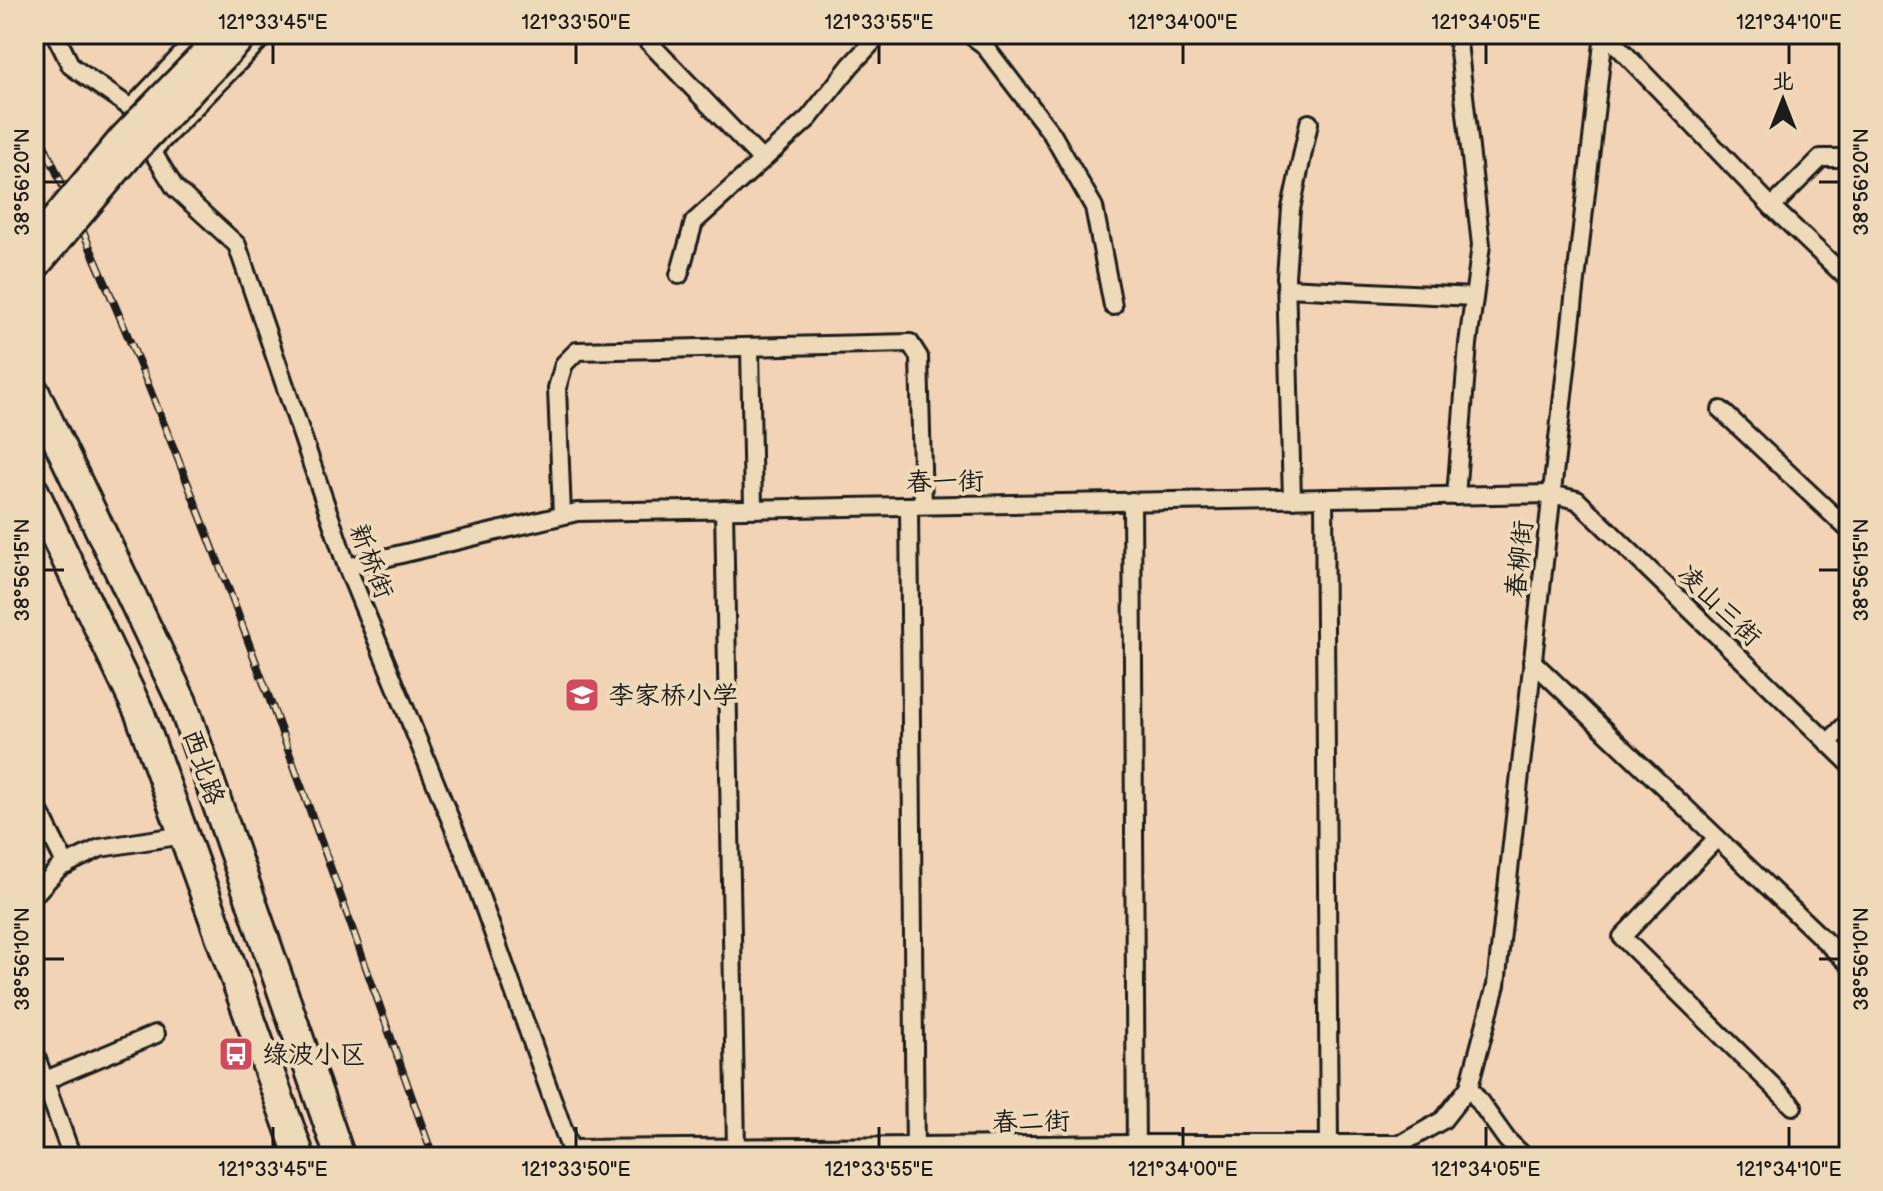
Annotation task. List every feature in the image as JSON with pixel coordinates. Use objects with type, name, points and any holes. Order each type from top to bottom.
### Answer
[{"type":"highway","name":"西北路","points":[[34,391],[182,702],[340,1157]]},
{"type":"highway","name":"西北路","points":[[34,491],[140,714],[300,1157]]},
{"type":"main road","points":[[34,241],[121,137],[221,34]]},
{"type":"main road","points":[[34,271],[135,152],[248,34]]},
{"type":"street","name":"新桥街","points":[[55,34],[71,66],[131,108],[175,188],[237,245],[347,567],[469,865],[572,1153]]},
{"type":"street","points":[[131,108],[201,34]]},
{"type":"street","points":[[152,151],[266,34]]},
{"type":"street","points":[[641,34],[762,160]]},
{"type":"street","points":[[679,275],[694,222],[809,118],[880,34]]},
{"type":"street","points":[[969,34],[983,44],[1052,134],[1094,207],[1113,306]]},
{"type":"street","points":[[1456,496],[1468,344],[1481,245],[1457,34]]},
{"type":"street","points":[[1605,34],[1772,207],[1849,280]]},
{"type":"street","name":"春柳街","points":[[1469,1087],[1496,985],[1605,34]]},
{"type":"street","points":[[1292,499],[1286,288],[1291,209],[1309,123]]},
{"type":"street","points":[[1772,207],[1821,158],[1849,158]]},
{"type":"street","points":[[1286,288],[1474,297]]},
{"type":"street","points":[[562,515],[557,388],[564,364],[577,351],[910,343],[919,357],[915,1151]]},
{"type":"street","points":[[750,347],[753,508]]},
{"type":"street","points":[[1721,410],[1849,530]]},
{"type":"street","name":"春一街","points":[[347,567],[577,512],[1551,494]]},
{"type":"street","name":"凌山三街","points":[[1551,494],[1577,500],[1849,763]]},
{"type":"street","points":[[1324,498],[1329,1144]]},
{"type":"street","points":[[1132,501],[1136,1150]]},
{"type":"street","points":[[724,509],[736,1148]]},
{"type":"street","points":[[1532,661],[1849,964]]},
{"type":"street","points":[[1828,743],[1849,721]]},
{"type":"street","points":[[34,801],[66,865]]},
{"type":"street","points":[[34,895],[59,868],[100,848],[184,835]]},
{"type":"street","points":[[1717,838],[1622,937],[1793,1106]]},
{"type":"street","points":[[39,1083],[156,1034]]},
{"type":"street","points":[[34,1051],[39,1083],[72,1157]]},
{"type":"street","points":[[1469,1087],[1507,1140],[1525,1157]]},
{"type":"street","name":"春二街","points":[[572,1153],[736,1148],[1136,1150],[1401,1144],[1443,1120],[1469,1087]]},
{"type":"railway","points":[[34,123],[145,377],[246,635],[433,1157]]},
{"type":"place","name":"李家桥小学","points":[[582,695]]},
{"type":"place","name":"绿波小区","points":[[236,1054]]}]
